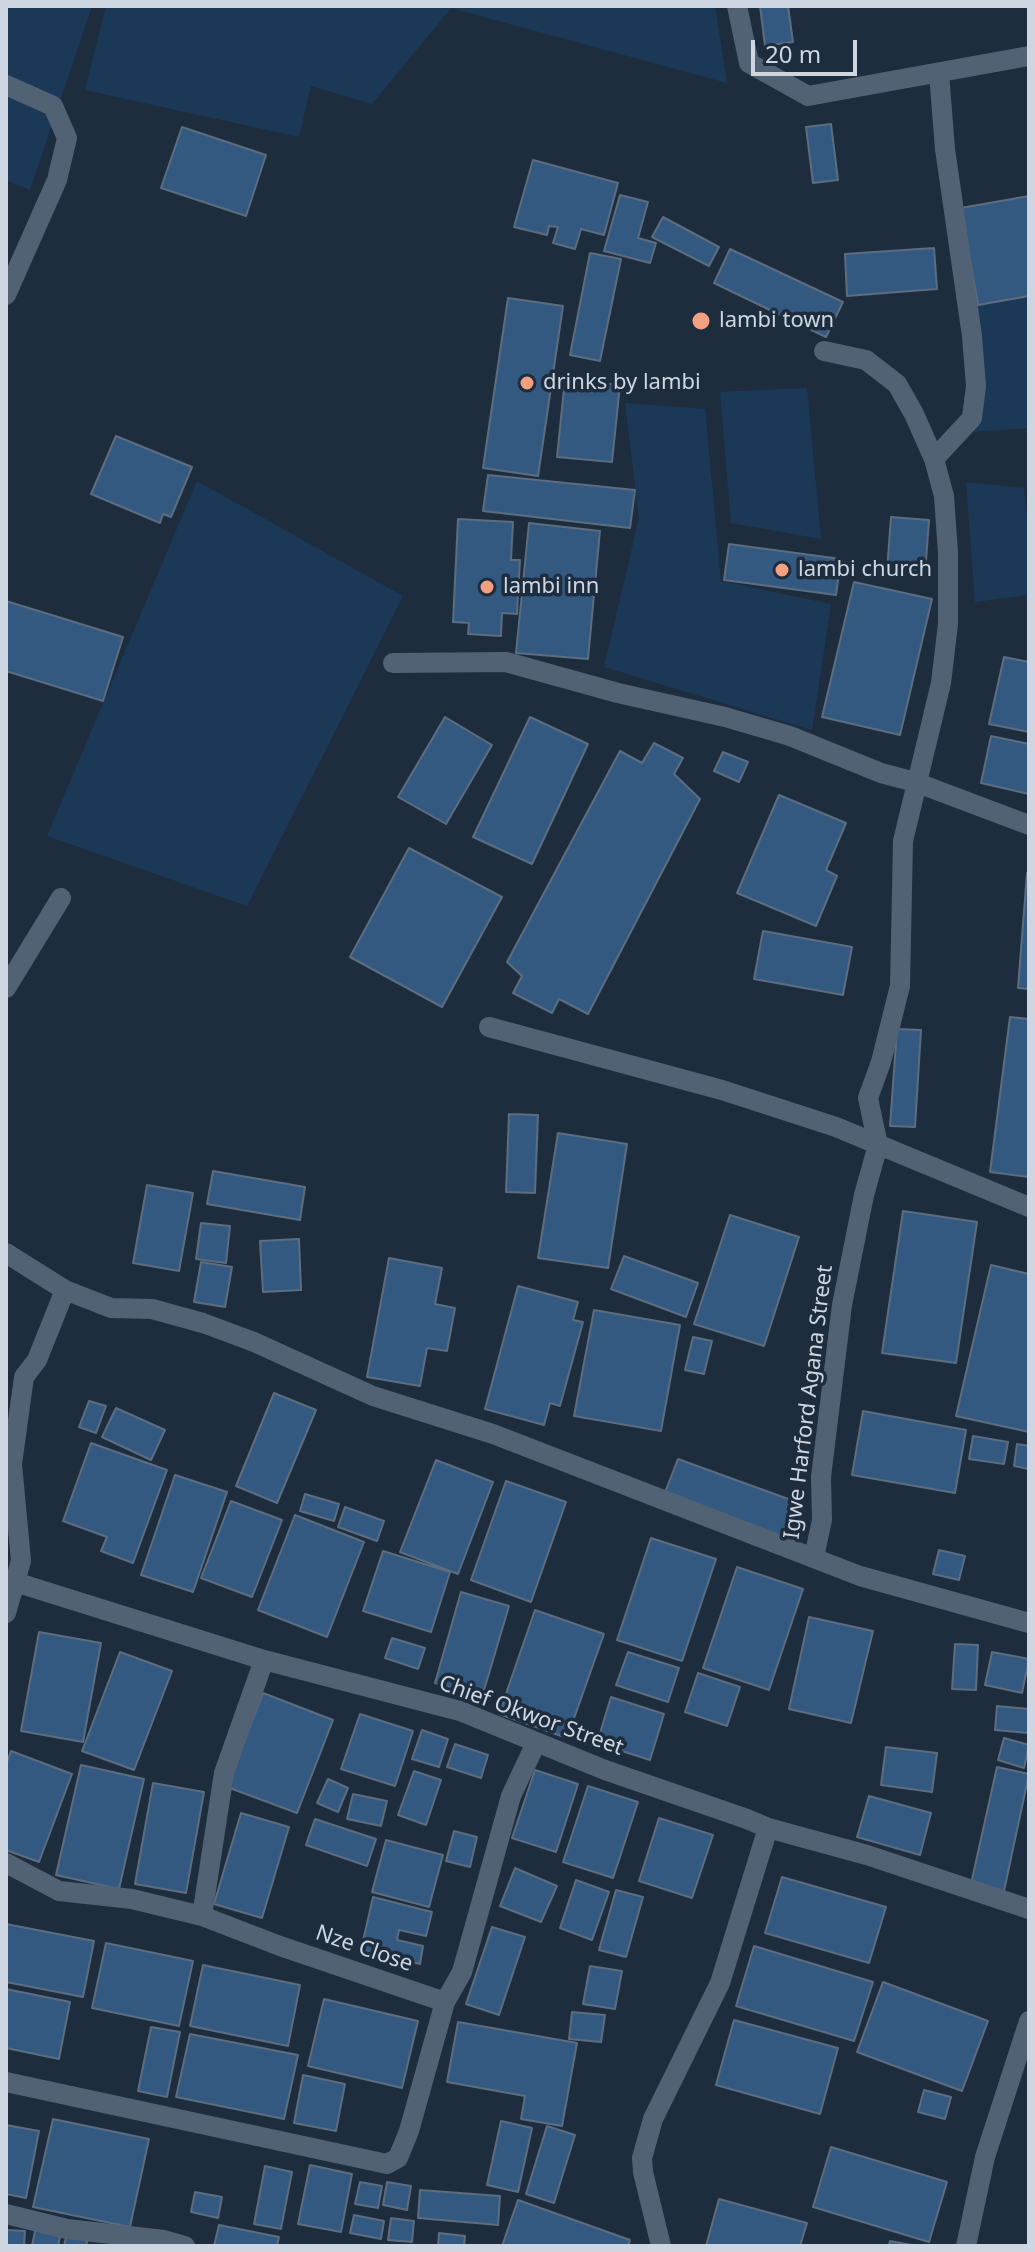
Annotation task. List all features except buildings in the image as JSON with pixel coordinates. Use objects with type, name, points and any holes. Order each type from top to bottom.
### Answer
[{"type":"street","points":[[737,6],[749,63],[808,96],[1029,56]]},
{"type":"street","points":[[934,459],[972,418],[976,386],[972,336],[945,149],[939,73]]},
{"type":"street","points":[[6,85],[53,106],[67,138],[57,180],[6,295]]},
{"type":"street","name":"Igwe Harford Agana Street","points":[[814,1557],[822,1520],[821,1477],[842,1305],[864,1195],[878,1145],[868,1098],[881,1062],[900,986],[903,841],[941,683],[948,624],[944,496],[934,459],[914,414],[897,384],[866,360],[824,351]]},
{"type":"street","points":[[393,663],[506,662],[764,729],[1029,825]]},
{"type":"street","points":[[6,988],[61,898]]},
{"type":"street","points":[[489,1027],[722,1090],[836,1127],[1029,1207]]},
{"type":"street","points":[[6,1253],[65,1290],[111,1308],[152,1309],[203,1323],[254,1342],[373,1396],[493,1434],[860,1576],[1029,1623]]},
{"type":"street","points":[[6,1613],[21,1561],[9,1463],[24,1377],[37,1360],[65,1290]]},
{"type":"street","name":"Chief Okwor Street","points":[[15,1582],[264,1660],[460,1711],[605,1770],[768,1828],[867,1855],[1029,1909]]},
{"type":"street","points":[[202,1916],[224,1773],[264,1660]]},
{"type":"street","points":[[6,2082],[387,2164],[398,2158],[409,2131],[445,2002],[462,1972],[511,1796],[536,1743]]},
{"type":"street","points":[[661,2246],[642,2158],[653,2119],[720,1983],[768,1828]]},
{"type":"street","name":"Nze Close","points":[[6,1863],[59,1891],[132,1899],[202,1916],[445,2002]]},
{"type":"street","points":[[966,2246],[985,2157],[1029,2021]]},
{"type":"street","points":[[6,2214],[67,2229],[164,2240],[185,2246]]},
{"type":"shaded area","points":[[6,6],[92,6],[30,190],[6,180]]},
{"type":"shaded area","points":[[106,6],[715,6],[727,83],[451,8],[372,104],[311,86],[299,137],[85,90]]},
{"type":"shaded area","points":[[1029,295],[1029,428],[974,432],[966,307]]},
{"type":"shaded area","points":[[807,388],[821,539],[731,523],[720,392]]},
{"type":"shaded area","points":[[625,403],[705,409],[721,581],[831,604],[812,730],[604,667],[639,518]]},
{"type":"shaded area","points":[[197,481],[403,596],[247,906],[47,836]]},
{"type":"shaded area","points":[[966,482],[1024,488],[1029,539],[1029,595],[975,602]]},
{"type":"place","name":"lambi town","points":[[701,321]]},
{"type":"place","name":"drinks by lambi","points":[[527,383]]},
{"type":"place","name":"lambi church","points":[[782,570]]},
{"type":"place","name":"lambi inn","points":[[487,587]]}]
